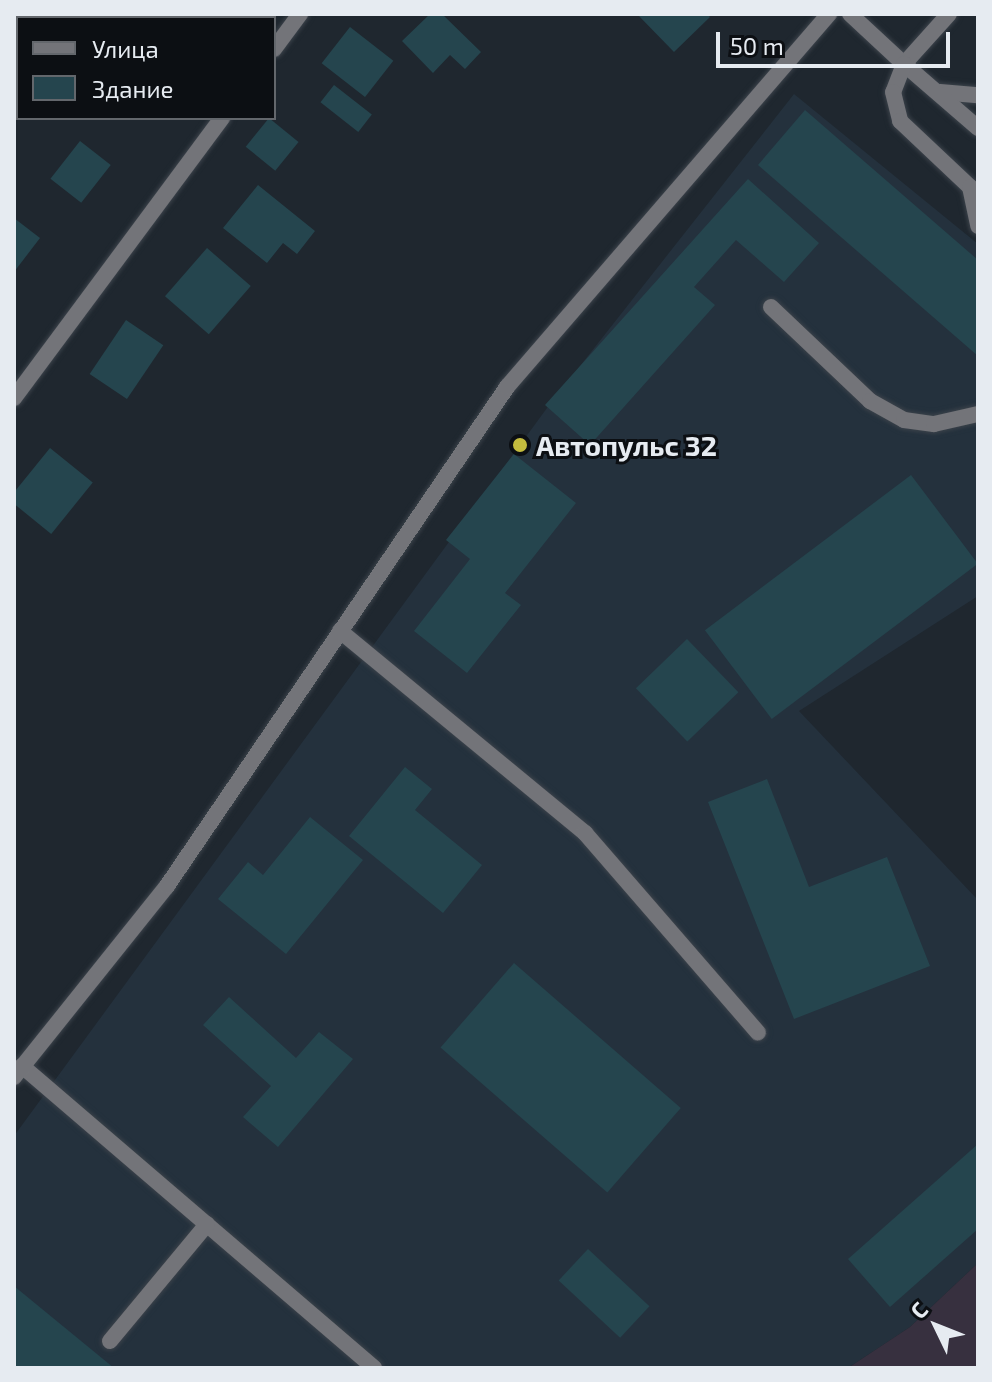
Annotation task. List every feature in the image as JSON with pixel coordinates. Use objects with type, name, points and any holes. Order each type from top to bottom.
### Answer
[{"type":"street","points":[[276,46],[300,14]]},
{"type":"street","points":[[374,1368],[207,1224],[18,1072],[167,886],[507,387],[829,14]]},
{"type":"street","points":[[850,14],[978,128]]},
{"type":"street","points":[[949,14],[904,64],[893,92],[900,121],[970,187],[978,226]]},
{"type":"street","points":[[934,90],[978,95]]},
{"type":"street","points":[[14,398],[221,120]]},
{"type":"street","points":[[771,307],[870,401],[904,420],[934,424],[978,414]]},
{"type":"street","points":[[340,631],[585,833],[758,1033]]},
{"type":"street","points":[[110,1341],[207,1224]]},
{"type":"shaded area","points":[[794,94],[978,244],[978,596],[799,711],[978,900],[978,1263],[910,1327],[848,1368],[14,1368],[14,1136],[547,408]]},
{"type":"shaded area","points":[[978,1263],[978,1368],[848,1368],[910,1327]]},
{"type":"building","points":[[430,14],[442,14],[481,52],[465,69],[450,55],[433,73],[402,41]]},
{"type":"building","points":[[637,14],[707,14],[710,17],[674,52]]},
{"type":"building","points":[[350,27],[393,61],[365,97],[322,63]]},
{"type":"building","points":[[334,85],[372,115],[358,132],[320,102]]},
{"type":"building","points":[[805,110],[978,260],[978,356],[758,165]]},
{"type":"building","points":[[267,120],[299,142],[275,171],[246,147]]},
{"type":"building","points":[[80,141],[111,165],[81,203],[50,179]]},
{"type":"building","points":[[748,179],[819,243],[784,282],[736,240],[694,287],[715,305],[590,445],[545,405]]},
{"type":"building","points":[[258,185],[315,231],[297,254],[283,243],[267,263],[223,228]]},
{"type":"building","points":[[14,218],[40,238],[14,272]]},
{"type":"building","points":[[207,248],[251,286],[209,334],[165,296]]},
{"type":"building","points":[[126,320],[163,345],[127,399],[90,374]]},
{"type":"building","points":[[50,448],[93,483],[51,534],[14,504],[14,492]]},
{"type":"building","points":[[514,454],[576,503],[505,593],[521,605],[467,673],[414,631],[470,559],[446,540]]},
{"type":"building","points":[[911,475],[978,564],[772,719],[705,630]]},
{"type":"building","points":[[687,639],[738,692],[687,742],[636,688]]},
{"type":"building","points":[[405,767],[432,789],[415,810],[482,865],[443,913],[349,836]]},
{"type":"building","points":[[767,779],[809,887],[887,857],[930,966],[794,1019],[708,802]]},
{"type":"building","points":[[310,817],[363,860],[286,954],[218,899],[248,862],[263,875]]},
{"type":"building","points":[[514,963],[681,1108],[607,1193],[441,1048]]},
{"type":"building","points":[[229,997],[296,1058],[319,1032],[353,1059],[278,1147],[243,1117],[271,1086],[203,1025]]},
{"type":"building","points":[[978,1144],[978,1229],[890,1307],[848,1259]]},
{"type":"building","points":[[588,1249],[649,1306],[620,1338],[559,1280]]},
{"type":"building","points":[[14,1286],[114,1368],[14,1368]]},
{"type":"place","name":"Автопульс 32","points":[[520,445]]}]
